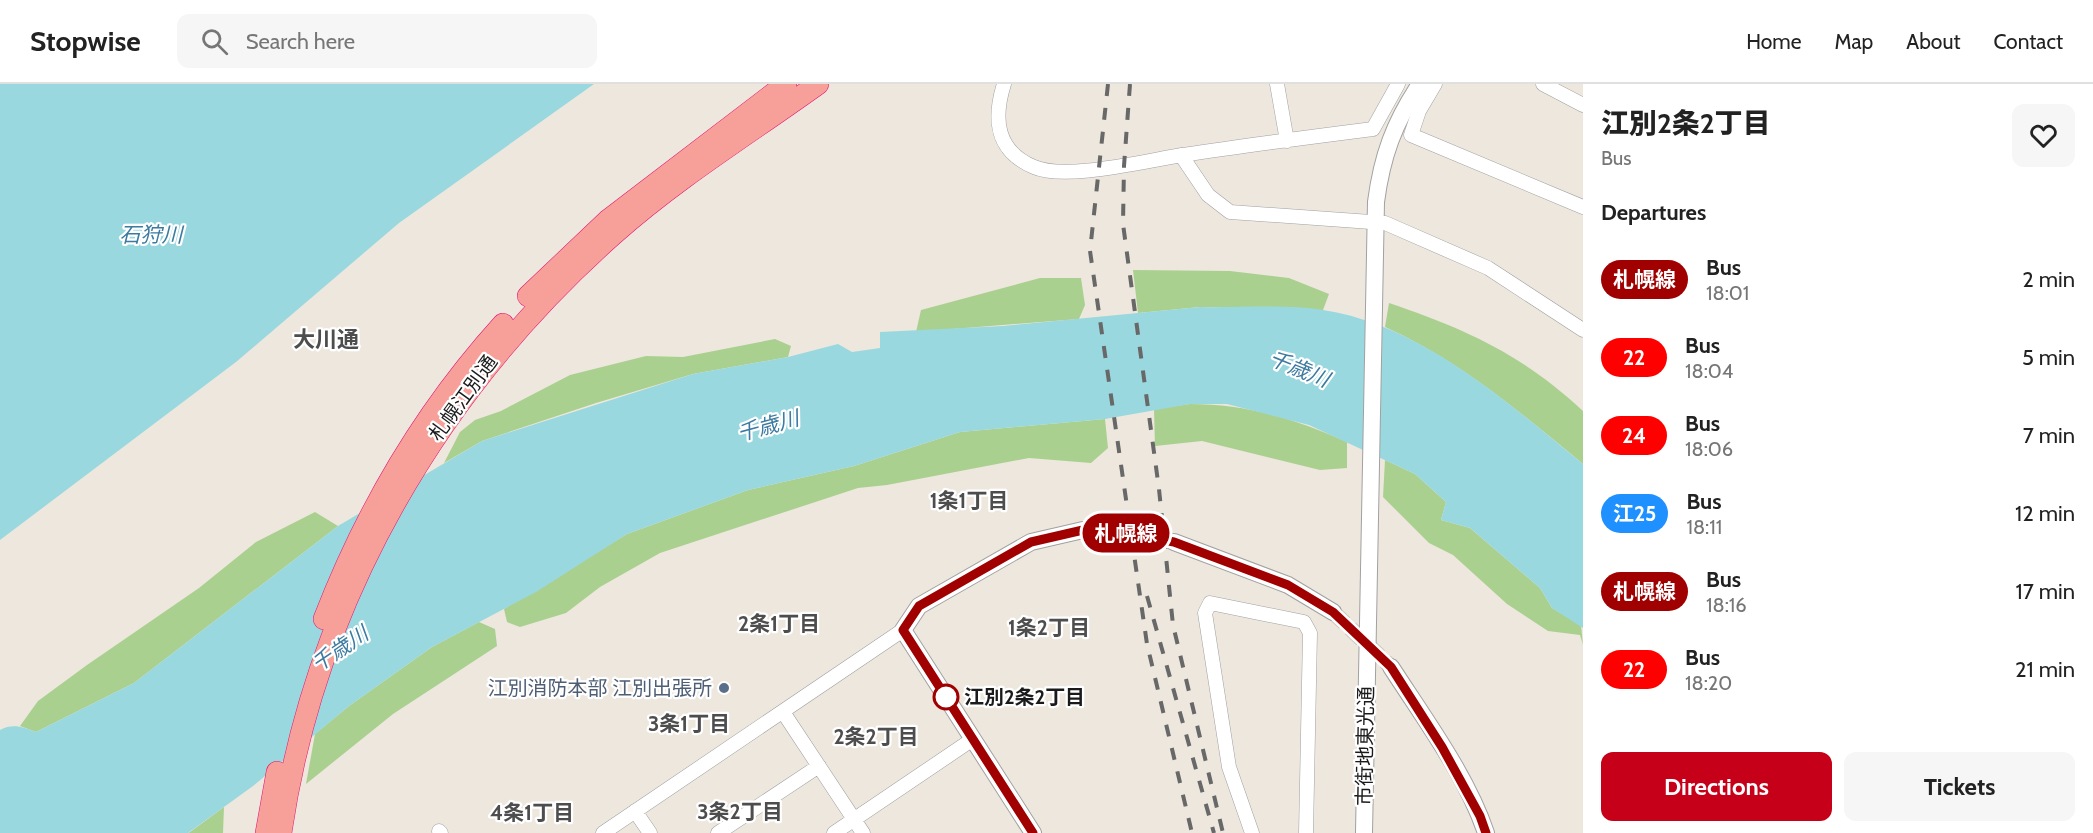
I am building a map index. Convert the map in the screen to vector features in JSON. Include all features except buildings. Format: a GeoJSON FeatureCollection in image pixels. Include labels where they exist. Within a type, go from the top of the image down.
{"type":"FeatureCollection","features":[{"type":"Feature","properties":{"kind":"highway","name":"札幌江別通"},"geometry":{"type":"LineString","coordinates":[[266,833],[276,774],[310,655],[345,567],[386,485],[418,432],[478,351],[585,250],[639,195],[786,84]]}},
{"type":"Feature","properties":{"kind":"highway","name":"札幌江別通"},"geometry":{"type":"LineString","coordinates":[[281,833],[299,738],[323,660],[364,563],[391,507],[436,434],[493,357],[585,250],[818,84]]}},
{"type":"Feature","properties":{"kind":"street"},"geometry":{"type":"LineString","coordinates":[[1004,84],[998,105],[998,130],[1011,152],[1035,168],[1054,171],[1097,169],[1181,155],[1373,129],[1398,84]]}},
{"type":"Feature","properties":{"kind":"street"},"geometry":{"type":"LineString","coordinates":[[1277,84],[1287,141]]}},
{"type":"Feature","properties":{"kind":"street"},"geometry":{"type":"LineString","coordinates":[[1375,221],[1379,174],[1394,129],[1420,84]]}},
{"type":"Feature","properties":{"kind":"street"},"geometry":{"type":"LineString","coordinates":[[1435,84],[1419,111],[1411,135],[1583,207]]}},
{"type":"Feature","properties":{"kind":"street"},"geometry":{"type":"LineString","coordinates":[[1544,84],[1568,90],[1583,105]]}},
{"type":"Feature","properties":{"kind":"street"},"geometry":{"type":"LineString","coordinates":[[1181,155],[1208,195],[1230,212],[1375,221],[1488,268],[1583,330]]}},
{"type":"Feature","properties":{"kind":"street","name":"市街地東光通"},"geometry":{"type":"LineString","coordinates":[[1364,833],[1375,221]]}},
{"type":"Feature","properties":{"kind":"street"},"geometry":{"type":"LineString","coordinates":[[603,833],[903,630],[919,606],[1031,542],[1083,530],[1115,531]]}},
{"type":"Feature","properties":{"kind":"street"},"geometry":{"type":"LineString","coordinates":[[1174,542],[1288,585],[1333,612]]}},
{"type":"Feature","properties":{"kind":"street"},"geometry":{"type":"LineString","coordinates":[[1252,833],[1229,767],[1205,613],[1210,603],[1304,622],[1310,633],[1306,833]]}},
{"type":"Feature","properties":{"kind":"street"},"geometry":{"type":"LineString","coordinates":[[903,630],[1033,833]]}},
{"type":"Feature","properties":{"kind":"street","name":"市街地東光通"},"geometry":{"type":"LineString","coordinates":[[1391,667],[1442,747],[1480,816],[1486,833]]}},
{"type":"Feature","properties":{"kind":"street"},"geometry":{"type":"LineString","coordinates":[[783,712],[863,833]]}},
{"type":"Feature","properties":{"kind":"street"},"geometry":{"type":"LineString","coordinates":[[834,833],[973,740]]}},
{"type":"Feature","properties":{"kind":"street"},"geometry":{"type":"LineString","coordinates":[[718,833],[819,766]]}},
{"type":"Feature","properties":{"kind":"street"},"geometry":{"type":"LineString","coordinates":[[635,812],[650,833]]}},
{"type":"Feature","properties":{"kind":"green space"},"geometry":{"type":"Polygon","coordinates":[[[1133,270],[1230,271],[1289,278],[1329,294],[1323,310],[1200,307],[1138,313],[1133,270]]]}},
{"type":"Feature","properties":{"kind":"green space"},"geometry":{"type":"Polygon","coordinates":[[[1040,278],[1081,278],[1085,305],[1079,319],[916,332],[921,310],[1040,278]]]}},
{"type":"Feature","properties":{"kind":"green space"},"geometry":{"type":"Polygon","coordinates":[[[1389,303],[1443,323],[1492,346],[1516,359],[1561,391],[1583,411],[1583,464],[1513,407],[1464,371],[1385,327],[1389,303]]]}},
{"type":"Feature","properties":{"kind":"green space"},"geometry":{"type":"Polygon","coordinates":[[[775,339],[791,346],[788,357],[693,374],[596,403],[482,441],[444,463],[460,432],[475,420],[501,411],[570,375],[646,356],[683,357],[775,339]]]}},
{"type":"Feature","properties":{"kind":"green space"},"geometry":{"type":"Polygon","coordinates":[[[1190,404],[1231,407],[1271,414],[1328,434],[1347,442],[1347,468],[1320,470],[1202,441],[1155,446],[1154,409],[1190,404]]]}},
{"type":"Feature","properties":{"kind":"green space"},"geometry":{"type":"Polygon","coordinates":[[[1105,419],[1108,448],[1091,463],[1029,458],[887,485],[858,488],[660,553],[600,587],[566,613],[520,627],[507,622],[504,609],[627,534],[748,490],[854,466],[960,432],[1105,419]]]}},
{"type":"Feature","properties":{"kind":"green space"},"geometry":{"type":"Polygon","coordinates":[[[1385,460],[1415,474],[1446,502],[1441,520],[1470,528],[1540,588],[1552,608],[1581,625],[1583,645],[1580,635],[1548,631],[1507,604],[1453,555],[1429,543],[1383,497],[1385,460]]]}},
{"type":"Feature","properties":{"kind":"green space"},"geometry":{"type":"Polygon","coordinates":[[[315,512],[338,526],[134,683],[36,732],[20,726],[38,701],[199,588],[256,542],[315,512]]]}},
{"type":"Feature","properties":{"kind":"green space"},"geometry":{"type":"Polygon","coordinates":[[[479,622],[495,629],[497,646],[393,714],[306,784],[315,734],[349,706],[432,647],[479,622]]]}},
{"type":"Feature","properties":{"kind":"green space"},"geometry":{"type":"Polygon","coordinates":[[[224,807],[223,833],[188,833],[190,832],[224,807]]]}},
{"type":"Feature","properties":{"kind":"water","name":"石狩川"},"geometry":{"type":"Polygon","coordinates":[[[0,84],[594,84],[399,223],[236,362],[0,540],[0,84]]]}},
{"type":"Feature","properties":{"kind":"water","name":"千歳川"},"geometry":{"type":"Polygon","coordinates":[[[1200,307],[1309,308],[1360,318],[1395,332],[1429,349],[1494,392],[1583,464],[1583,628],[1552,608],[1540,588],[1470,528],[1441,520],[1446,502],[1415,474],[1309,425],[1227,404],[1190,404],[1105,419],[960,432],[854,466],[748,490],[627,534],[536,592],[432,647],[349,706],[253,786],[188,833],[0,833],[0,730],[14,726],[36,732],[134,683],[338,526],[482,441],[693,374],[788,357],[838,344],[852,352],[880,348],[880,332],[1003,326],[1200,307]]]}},
{"type":"Feature","properties":{"kind":"tunnel"},"geometry":{"type":"LineString","coordinates":[[1115,531],[1174,542]]}},
{"type":"Feature","properties":{"kind":"tunnel"},"geometry":{"type":"LineString","coordinates":[[1333,612],[1391,667]]}},
{"type":"Feature","properties":{"kind":"railway"},"geometry":{"type":"LineString","coordinates":[[1108,84],[1090,251],[1147,644],[1192,833]]}},
{"type":"Feature","properties":{"kind":"railway"},"geometry":{"type":"LineString","coordinates":[[1130,84],[1124,166],[1123,224],[1159,489],[1173,625],[1223,833]]}},
{"type":"Feature","properties":{"kind":"railway"},"geometry":{"type":"LineString","coordinates":[[1147,596],[1214,833]]}},
{"type":"Feature","properties":{"kind":"bus line","name":"札幌線"},"geometry":{"type":"LineString","coordinates":[[1033,833],[903,630],[919,606],[972,573],[1031,542],[1083,530],[1115,531],[1174,542],[1288,585],[1333,612],[1391,667],[1442,747],[1480,816],[1486,833]]}},
{"type":"Feature","properties":{"kind":"place","name":"江別消防本部 江別出張所"},"geometry":{"type":"Point","coordinates":[724,688]}},
{"type":"Feature","properties":{"kind":"place","name":"江別2条2丁目"},"geometry":{"type":"Point","coordinates":[946,697]}},
{"type":"Feature","properties":{"kind":"district","name":"大川通"},"geometry":{"type":"Point","coordinates":[326,339]}},
{"type":"Feature","properties":{"kind":"district","name":"1条1丁目"},"geometry":{"type":"Point","coordinates":[969,501]}},
{"type":"Feature","properties":{"kind":"district","name":"2条1丁目"},"geometry":{"type":"Point","coordinates":[779,624]}},
{"type":"Feature","properties":{"kind":"district","name":"1条2丁目"},"geometry":{"type":"Point","coordinates":[1049,628]}},
{"type":"Feature","properties":{"kind":"district","name":"3条1丁目"},"geometry":{"type":"Point","coordinates":[689,724]}},
{"type":"Feature","properties":{"kind":"district","name":"2条2丁目"},"geometry":{"type":"Point","coordinates":[876,737]}},
{"type":"Feature","properties":{"kind":"district","name":"3条2丁目"},"geometry":{"type":"Point","coordinates":[740,812]}},
{"type":"Feature","properties":{"kind":"district","name":"4条1丁目"},"geometry":{"type":"Point","coordinates":[532,813]}}]}
